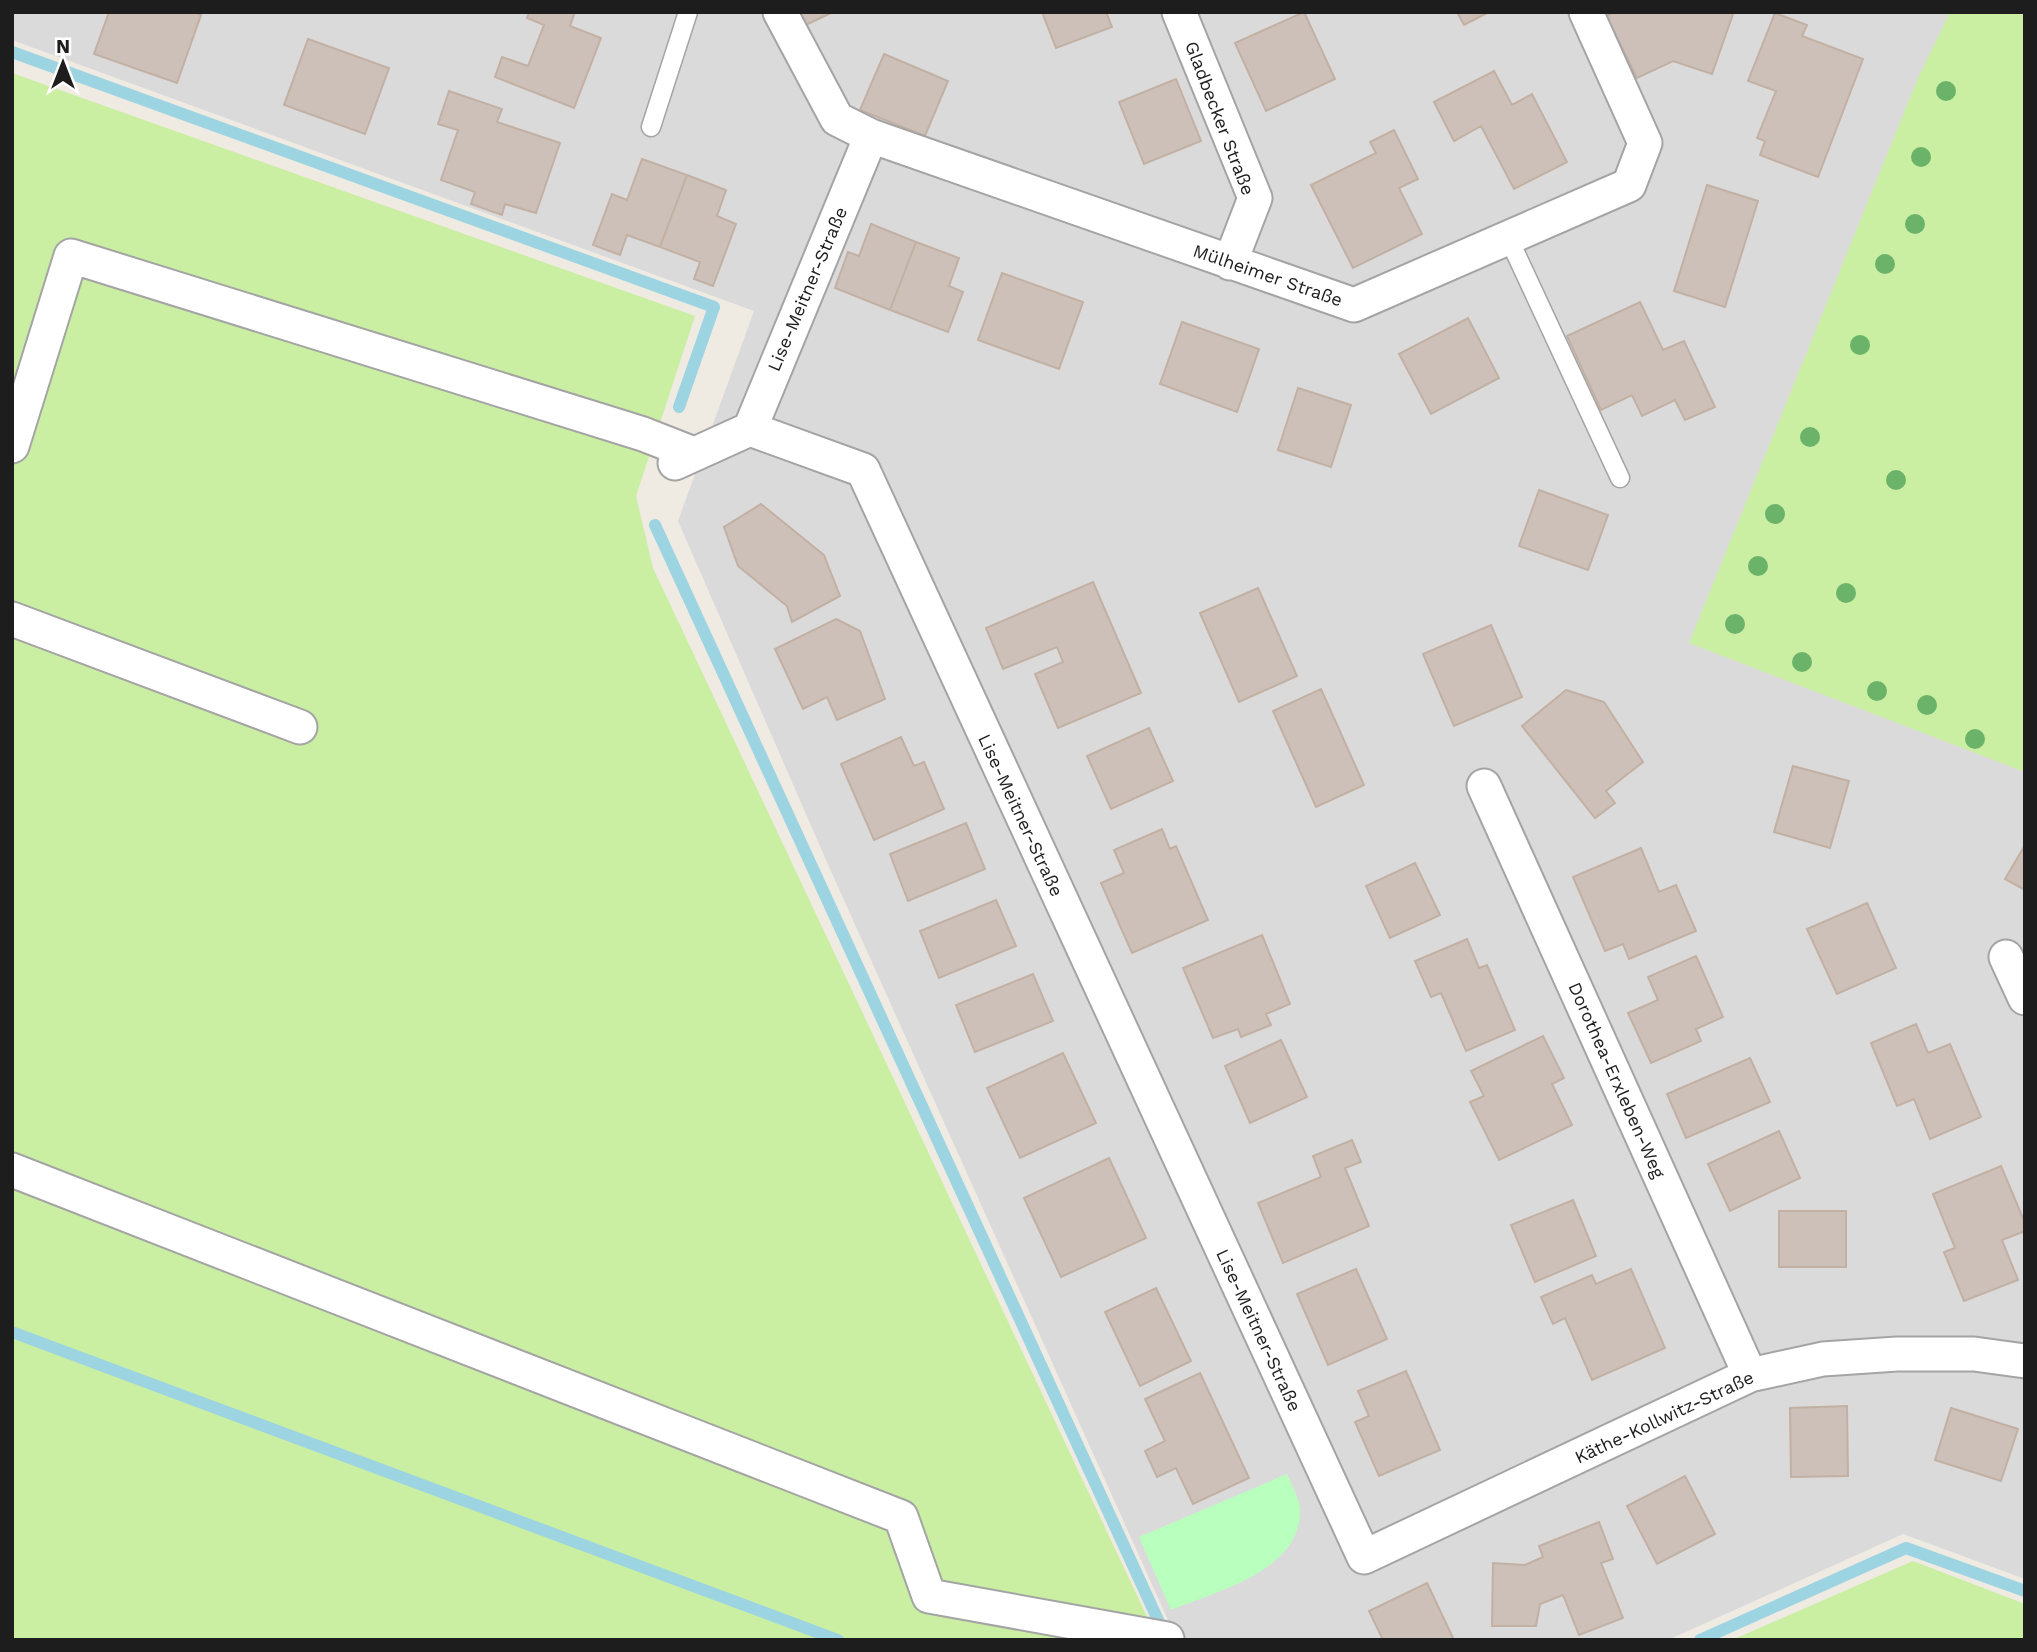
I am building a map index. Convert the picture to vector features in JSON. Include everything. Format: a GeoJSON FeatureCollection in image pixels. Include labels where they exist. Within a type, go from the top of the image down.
{"type":"FeatureCollection","features":[{"type":"Feature","properties":{"kind":"street","name":"Mülheimer Straße"},"geometry":{"type":"LineString","coordinates":[[780,12],[837,119],[871,136],[1354,305],[1629,185],[1645,144],[1586,12]]}},
{"type":"Feature","properties":{"kind":"street","name":"Gladbecker Straße"},"geometry":{"type":"LineString","coordinates":[[1178,12],[1255,198],[1230,263]]}},
{"type":"Feature","properties":{"kind":"street","name":"Lise-Meitner-Straße"},"geometry":{"type":"LineString","coordinates":[[871,136],[750,429],[863,470],[1364,1557]]}},
{"type":"Feature","properties":{"kind":"street"},"geometry":{"type":"LineString","coordinates":[[12,446],[71,256],[643,434],[683,459],[750,429]]}},
{"type":"Feature","properties":{"kind":"street"},"geometry":{"type":"LineString","coordinates":[[12,619],[300,727]]}},
{"type":"Feature","properties":{"kind":"street","name":"Dorothea-Erxleben-Weg"},"geometry":{"type":"LineString","coordinates":[[1484,786],[1750,1375]]}},
{"type":"Feature","properties":{"kind":"street"},"geometry":{"type":"LineString","coordinates":[[2006,957],[2025,998]]}},
{"type":"Feature","properties":{"kind":"street"},"geometry":{"type":"LineString","coordinates":[[12,1170],[901,1517],[929,1596],[1167,1639]]}},
{"type":"Feature","properties":{"kind":"street","name":"Käthe-Kollwitz-Straße"},"geometry":{"type":"LineString","coordinates":[[1364,1557],[1750,1375],[1823,1359],[1897,1354],[1974,1354],[2025,1362]]}},
{"type":"Feature","properties":{"kind":"lane"},"geometry":{"type":"LineString","coordinates":[[652,127],[688,12]]}},
{"type":"Feature","properties":{"kind":"lane"},"geometry":{"type":"LineString","coordinates":[[1508,237],[1620,478]]}},
{"type":"Feature","properties":{"kind":"shaded area"},"geometry":{"type":"Polygon","coordinates":[[[12,12],[2025,12],[2025,1579],[1903,1534],[1668,1640],[1177,1640],[830,869],[678,521],[754,311],[12,40],[12,12]]]}},
{"type":"Feature","properties":{"kind":"green space"},"geometry":{"type":"Polygon","coordinates":[[[1950,12],[2025,12],[2025,772],[1689,643],[1918,78],[1950,12]]]}},
{"type":"Feature","properties":{"kind":"green space"},"geometry":{"type":"Polygon","coordinates":[[[12,73],[695,316],[636,496],[653,568],[1158,1640],[12,1640],[12,73]]]}},
{"type":"Feature","properties":{"kind":"green space"},"geometry":{"type":"Polygon","coordinates":[[[1287,1474],[1300,1510],[1297,1531],[1287,1549],[1253,1576],[1171,1610],[1139,1537],[1287,1474]]]}},
{"type":"Feature","properties":{"kind":"green space"},"geometry":{"type":"Polygon","coordinates":[[[1913,1561],[2025,1604],[2025,1640],[1732,1640],[1913,1561]]]}},
{"type":"Feature","properties":{"kind":"building"},"geometry":{"type":"Polygon","coordinates":[[[109,12],[194,12],[201,15],[177,83],[94,54],[109,12]]]}},
{"type":"Feature","properties":{"kind":"building"},"geometry":{"type":"Polygon","coordinates":[[[529,12],[575,12],[570,26],[601,38],[574,108],[495,77],[502,57],[528,66],[544,25],[527,18],[529,12]]]}},
{"type":"Feature","properties":{"kind":"building"},"geometry":{"type":"Polygon","coordinates":[[[800,12],[833,12],[806,25],[800,12]]]}},
{"type":"Feature","properties":{"kind":"building"},"geometry":{"type":"Polygon","coordinates":[[[1042,12],[1106,12],[1112,27],[1056,48],[1042,12]]]}},
{"type":"Feature","properties":{"kind":"building"},"geometry":{"type":"Polygon","coordinates":[[[1304,12],[1335,79],[1266,111],[1235,43],[1304,12]]]}},
{"type":"Feature","properties":{"kind":"building"},"geometry":{"type":"Polygon","coordinates":[[[1457,12],[1489,12],[1464,25],[1457,12]]]}},
{"type":"Feature","properties":{"kind":"building"},"geometry":{"type":"Polygon","coordinates":[[[1615,12],[1733,14],[1712,74],[1673,61],[1637,78],[1606,16],[1615,12]]]}},
{"type":"Feature","properties":{"kind":"building"},"geometry":{"type":"Polygon","coordinates":[[[1775,13],[1807,25],[1802,36],[1863,59],[1818,177],[1760,155],[1765,141],[1757,138],[1776,91],[1748,81],[1775,13]]]}},
{"type":"Feature","properties":{"kind":"building"},"geometry":{"type":"Polygon","coordinates":[[[308,39],[389,68],[365,134],[284,105],[308,39]]]}},
{"type":"Feature","properties":{"kind":"building"},"geometry":{"type":"Polygon","coordinates":[[[884,54],[948,81],[925,136],[860,110],[884,54]]]}},
{"type":"Feature","properties":{"kind":"building"},"geometry":{"type":"Polygon","coordinates":[[[1494,71],[1512,105],[1532,94],[1567,162],[1514,189],[1481,126],[1454,141],[1434,102],[1494,71]]]}},
{"type":"Feature","properties":{"kind":"building"},"geometry":{"type":"Polygon","coordinates":[[[1176,79],[1201,141],[1144,164],[1119,102],[1176,79]]]}},
{"type":"Feature","properties":{"kind":"building"},"geometry":{"type":"Polygon","coordinates":[[[449,91],[502,109],[497,122],[560,143],[536,213],[505,204],[502,215],[471,204],[475,192],[441,180],[458,130],[438,124],[449,91]]]}},
{"type":"Feature","properties":{"kind":"building"},"geometry":{"type":"Polygon","coordinates":[[[1394,130],[1418,179],[1399,188],[1422,234],[1353,268],[1311,185],[1376,153],[1370,142],[1394,130]]]}},
{"type":"Feature","properties":{"kind":"building"},"geometry":{"type":"Polygon","coordinates":[[[642,159],[687,175],[660,247],[627,235],[620,255],[593,245],[612,194],[627,200],[642,159]]]}},
{"type":"Feature","properties":{"kind":"building"},"geometry":{"type":"Polygon","coordinates":[[[687,175],[726,190],[717,216],[736,224],[713,286],[694,279],[700,262],[660,247],[687,175]]]}},
{"type":"Feature","properties":{"kind":"building"},"geometry":{"type":"Polygon","coordinates":[[[1707,185],[1758,201],[1725,307],[1674,291],[1707,185]]]}},
{"type":"Feature","properties":{"kind":"building"},"geometry":{"type":"Polygon","coordinates":[[[871,224],[916,242],[890,310],[835,288],[848,252],[859,256],[871,224]]]}},
{"type":"Feature","properties":{"kind":"building"},"geometry":{"type":"Polygon","coordinates":[[[916,242],[959,258],[949,286],[963,292],[948,332],[890,310],[916,242]]]}},
{"type":"Feature","properties":{"kind":"building"},"geometry":{"type":"Polygon","coordinates":[[[1002,273],[1083,302],[1059,369],[978,340],[1002,273]]]}},
{"type":"Feature","properties":{"kind":"building"},"geometry":{"type":"Polygon","coordinates":[[[1640,302],[1663,350],[1684,341],[1715,407],[1685,420],[1675,400],[1642,416],[1632,395],[1601,410],[1567,336],[1640,302]]]}},
{"type":"Feature","properties":{"kind":"building"},"geometry":{"type":"Polygon","coordinates":[[[1468,318],[1499,378],[1431,414],[1399,354],[1468,318]]]}},
{"type":"Feature","properties":{"kind":"building"},"geometry":{"type":"Polygon","coordinates":[[[1182,322],[1259,349],[1237,412],[1160,384],[1182,322]]]}},
{"type":"Feature","properties":{"kind":"building"},"geometry":{"type":"Polygon","coordinates":[[[1298,388],[1351,405],[1331,467],[1278,450],[1298,388]]]}},
{"type":"Feature","properties":{"kind":"building"},"geometry":{"type":"Polygon","coordinates":[[[1539,490],[1608,515],[1588,570],[1519,546],[1539,490]]]}},
{"type":"Feature","properties":{"kind":"building"},"geometry":{"type":"Polygon","coordinates":[[[761,504],[824,555],[840,596],[792,622],[787,606],[738,566],[724,527],[761,504]]]}},
{"type":"Feature","properties":{"kind":"building"},"geometry":{"type":"Polygon","coordinates":[[[1093,582],[1141,693],[1058,728],[1035,674],[1063,662],[1057,647],[1003,669],[986,628],[1093,582]]]}},
{"type":"Feature","properties":{"kind":"building"},"geometry":{"type":"Polygon","coordinates":[[[1258,588],[1297,676],[1239,702],[1200,613],[1258,588]]]}},
{"type":"Feature","properties":{"kind":"building"},"geometry":{"type":"Polygon","coordinates":[[[836,619],[860,631],[885,699],[837,720],[827,697],[803,709],[775,649],[836,619]]]}},
{"type":"Feature","properties":{"kind":"building"},"geometry":{"type":"Polygon","coordinates":[[[1491,625],[1522,697],[1454,726],[1423,654],[1491,625]]]}},
{"type":"Feature","properties":{"kind":"building"},"geometry":{"type":"Polygon","coordinates":[[[1321,689],[1364,785],[1316,807],[1273,711],[1321,689]]]}},
{"type":"Feature","properties":{"kind":"building"},"geometry":{"type":"Polygon","coordinates":[[[1566,690],[1604,702],[1643,762],[1606,791],[1615,803],[1595,818],[1522,726],[1566,690]]]}},
{"type":"Feature","properties":{"kind":"building"},"geometry":{"type":"Polygon","coordinates":[[[1149,728],[1173,781],[1111,809],[1087,756],[1149,728]]]}},
{"type":"Feature","properties":{"kind":"building"},"geometry":{"type":"Polygon","coordinates":[[[901,737],[914,766],[924,762],[944,809],[874,840],[841,764],[901,737]]]}},
{"type":"Feature","properties":{"kind":"building"},"geometry":{"type":"Polygon","coordinates":[[[1793,766],[1849,781],[1830,848],[1774,832],[1793,766]]]}},
{"type":"Feature","properties":{"kind":"building"},"geometry":{"type":"Polygon","coordinates":[[[966,823],[985,869],[908,901],[890,854],[966,823]]]}},
{"type":"Feature","properties":{"kind":"building"},"geometry":{"type":"Polygon","coordinates":[[[1162,829],[1170,849],[1176,846],[1208,920],[1132,953],[1101,883],[1124,873],[1114,850],[1162,829]]]}},
{"type":"Feature","properties":{"kind":"building"},"geometry":{"type":"Polygon","coordinates":[[[2025,845],[2025,890],[2005,879],[2025,845]]]}},
{"type":"Feature","properties":{"kind":"building"},"geometry":{"type":"Polygon","coordinates":[[[1641,848],[1659,892],[1676,885],[1696,931],[1629,959],[1623,944],[1605,951],[1573,877],[1641,848]]]}},
{"type":"Feature","properties":{"kind":"building"},"geometry":{"type":"Polygon","coordinates":[[[1415,863],[1440,915],[1390,938],[1366,886],[1415,863]]]}},
{"type":"Feature","properties":{"kind":"building"},"geometry":{"type":"Polygon","coordinates":[[[996,900],[1016,946],[939,978],[920,931],[996,900]]]}},
{"type":"Feature","properties":{"kind":"building"},"geometry":{"type":"Polygon","coordinates":[[[1867,903],[1896,968],[1837,994],[1807,929],[1867,903]]]}},
{"type":"Feature","properties":{"kind":"building"},"geometry":{"type":"Polygon","coordinates":[[[1262,935],[1290,1004],[1266,1014],[1271,1025],[1241,1037],[1238,1029],[1213,1038],[1183,968],[1262,935]]]}},
{"type":"Feature","properties":{"kind":"building"},"geometry":{"type":"Polygon","coordinates":[[[1467,939],[1479,968],[1487,965],[1515,1030],[1466,1051],[1441,993],[1431,997],[1415,961],[1467,939]]]}},
{"type":"Feature","properties":{"kind":"building"},"geometry":{"type":"Polygon","coordinates":[[[1696,956],[1723,1017],[1696,1029],[1701,1041],[1651,1063],[1628,1013],[1658,1000],[1648,977],[1696,956]]]}},
{"type":"Feature","properties":{"kind":"building"},"geometry":{"type":"Polygon","coordinates":[[[1033,974],[1053,1021],[975,1052],[956,1005],[1033,974]]]}},
{"type":"Feature","properties":{"kind":"building"},"geometry":{"type":"Polygon","coordinates":[[[1916,1024],[1928,1053],[1950,1044],[1981,1117],[1930,1139],[1914,1099],[1897,1106],[1871,1043],[1916,1024]]]}},
{"type":"Feature","properties":{"kind":"building"},"geometry":{"type":"Polygon","coordinates":[[[1543,1036],[1564,1078],[1552,1084],[1572,1125],[1499,1160],[1470,1102],[1484,1096],[1471,1071],[1543,1036]]]}},
{"type":"Feature","properties":{"kind":"building"},"geometry":{"type":"Polygon","coordinates":[[[1281,1040],[1307,1097],[1250,1123],[1225,1066],[1281,1040]]]}},
{"type":"Feature","properties":{"kind":"building"},"geometry":{"type":"Polygon","coordinates":[[[1063,1053],[1096,1123],[1020,1158],[987,1088],[1063,1053]]]}},
{"type":"Feature","properties":{"kind":"building"},"geometry":{"type":"Polygon","coordinates":[[[1750,1058],[1770,1102],[1686,1138],[1667,1094],[1750,1058]]]}},
{"type":"Feature","properties":{"kind":"building"},"geometry":{"type":"Polygon","coordinates":[[[1779,1131],[1800,1178],[1730,1211],[1708,1164],[1779,1131]]]}},
{"type":"Feature","properties":{"kind":"building"},"geometry":{"type":"Polygon","coordinates":[[[1352,1140],[1361,1162],[1345,1168],[1369,1226],[1283,1263],[1258,1203],[1321,1177],[1313,1156],[1352,1140]]]}},
{"type":"Feature","properties":{"kind":"building"},"geometry":{"type":"Polygon","coordinates":[[[1109,1158],[1146,1238],[1061,1277],[1024,1198],[1109,1158]]]}},
{"type":"Feature","properties":{"kind":"building"},"geometry":{"type":"Polygon","coordinates":[[[2001,1166],[2025,1223],[2025,1231],[2002,1240],[2018,1280],[1964,1301],[1944,1252],[1955,1248],[1933,1194],[2001,1166]]]}},
{"type":"Feature","properties":{"kind":"building"},"geometry":{"type":"Polygon","coordinates":[[[1573,1200],[1596,1256],[1535,1282],[1511,1225],[1573,1200]]]}},
{"type":"Feature","properties":{"kind":"building"},"geometry":{"type":"Polygon","coordinates":[[[1779,1211],[1846,1211],[1846,1267],[1779,1267],[1779,1211]]]}},
{"type":"Feature","properties":{"kind":"building"},"geometry":{"type":"Polygon","coordinates":[[[1356,1269],[1387,1339],[1328,1365],[1297,1294],[1356,1269]]]}},
{"type":"Feature","properties":{"kind":"building"},"geometry":{"type":"Polygon","coordinates":[[[1631,1269],[1665,1348],[1592,1380],[1565,1318],[1553,1324],[1541,1297],[1592,1275],[1596,1284],[1631,1269]]]}},
{"type":"Feature","properties":{"kind":"building"},"geometry":{"type":"Polygon","coordinates":[[[1156,1288],[1191,1361],[1140,1386],[1105,1312],[1156,1288]]]}},
{"type":"Feature","properties":{"kind":"building"},"geometry":{"type":"Polygon","coordinates":[[[1406,1371],[1440,1450],[1379,1476],[1355,1422],[1369,1416],[1358,1391],[1406,1371]]]}},
{"type":"Feature","properties":{"kind":"building"},"geometry":{"type":"Polygon","coordinates":[[[1200,1373],[1249,1478],[1193,1504],[1176,1468],[1157,1477],[1145,1451],[1165,1441],[1145,1399],[1200,1373]]]}},
{"type":"Feature","properties":{"kind":"building"},"geometry":{"type":"Polygon","coordinates":[[[1847,1406],[1848,1476],[1791,1477],[1790,1408],[1847,1406]]]}},
{"type":"Feature","properties":{"kind":"building"},"geometry":{"type":"Polygon","coordinates":[[[1951,1408],[2018,1429],[2001,1481],[1935,1460],[1951,1408]]]}},
{"type":"Feature","properties":{"kind":"building"},"geometry":{"type":"Polygon","coordinates":[[[1685,1476],[1715,1534],[1657,1564],[1627,1506],[1685,1476]]]}},
{"type":"Feature","properties":{"kind":"building"},"geometry":{"type":"Polygon","coordinates":[[[1599,1522],[1613,1559],[1601,1563],[1623,1618],[1579,1635],[1563,1595],[1540,1604],[1536,1626],[1492,1626],[1493,1563],[1525,1565],[1543,1557],[1539,1546],[1599,1522]]]}},
{"type":"Feature","properties":{"kind":"building"},"geometry":{"type":"Polygon","coordinates":[[[1427,1583],[1454,1640],[1383,1640],[1369,1611],[1427,1583]]]}},
{"type":"Feature","properties":{"kind":"waterway"},"geometry":{"type":"LineString","coordinates":[[12,52],[714,307],[679,407]]}},
{"type":"Feature","properties":{"kind":"waterway"},"geometry":{"type":"LineString","coordinates":[[655,525],[1164,1633]]}},
{"type":"Feature","properties":{"kind":"waterway"},"geometry":{"type":"LineString","coordinates":[[12,1332],[838,1640]]}},
{"type":"Feature","properties":{"kind":"waterway"},"geometry":{"type":"LineString","coordinates":[[1700,1640],[1906,1548],[2025,1591]]}}]}
